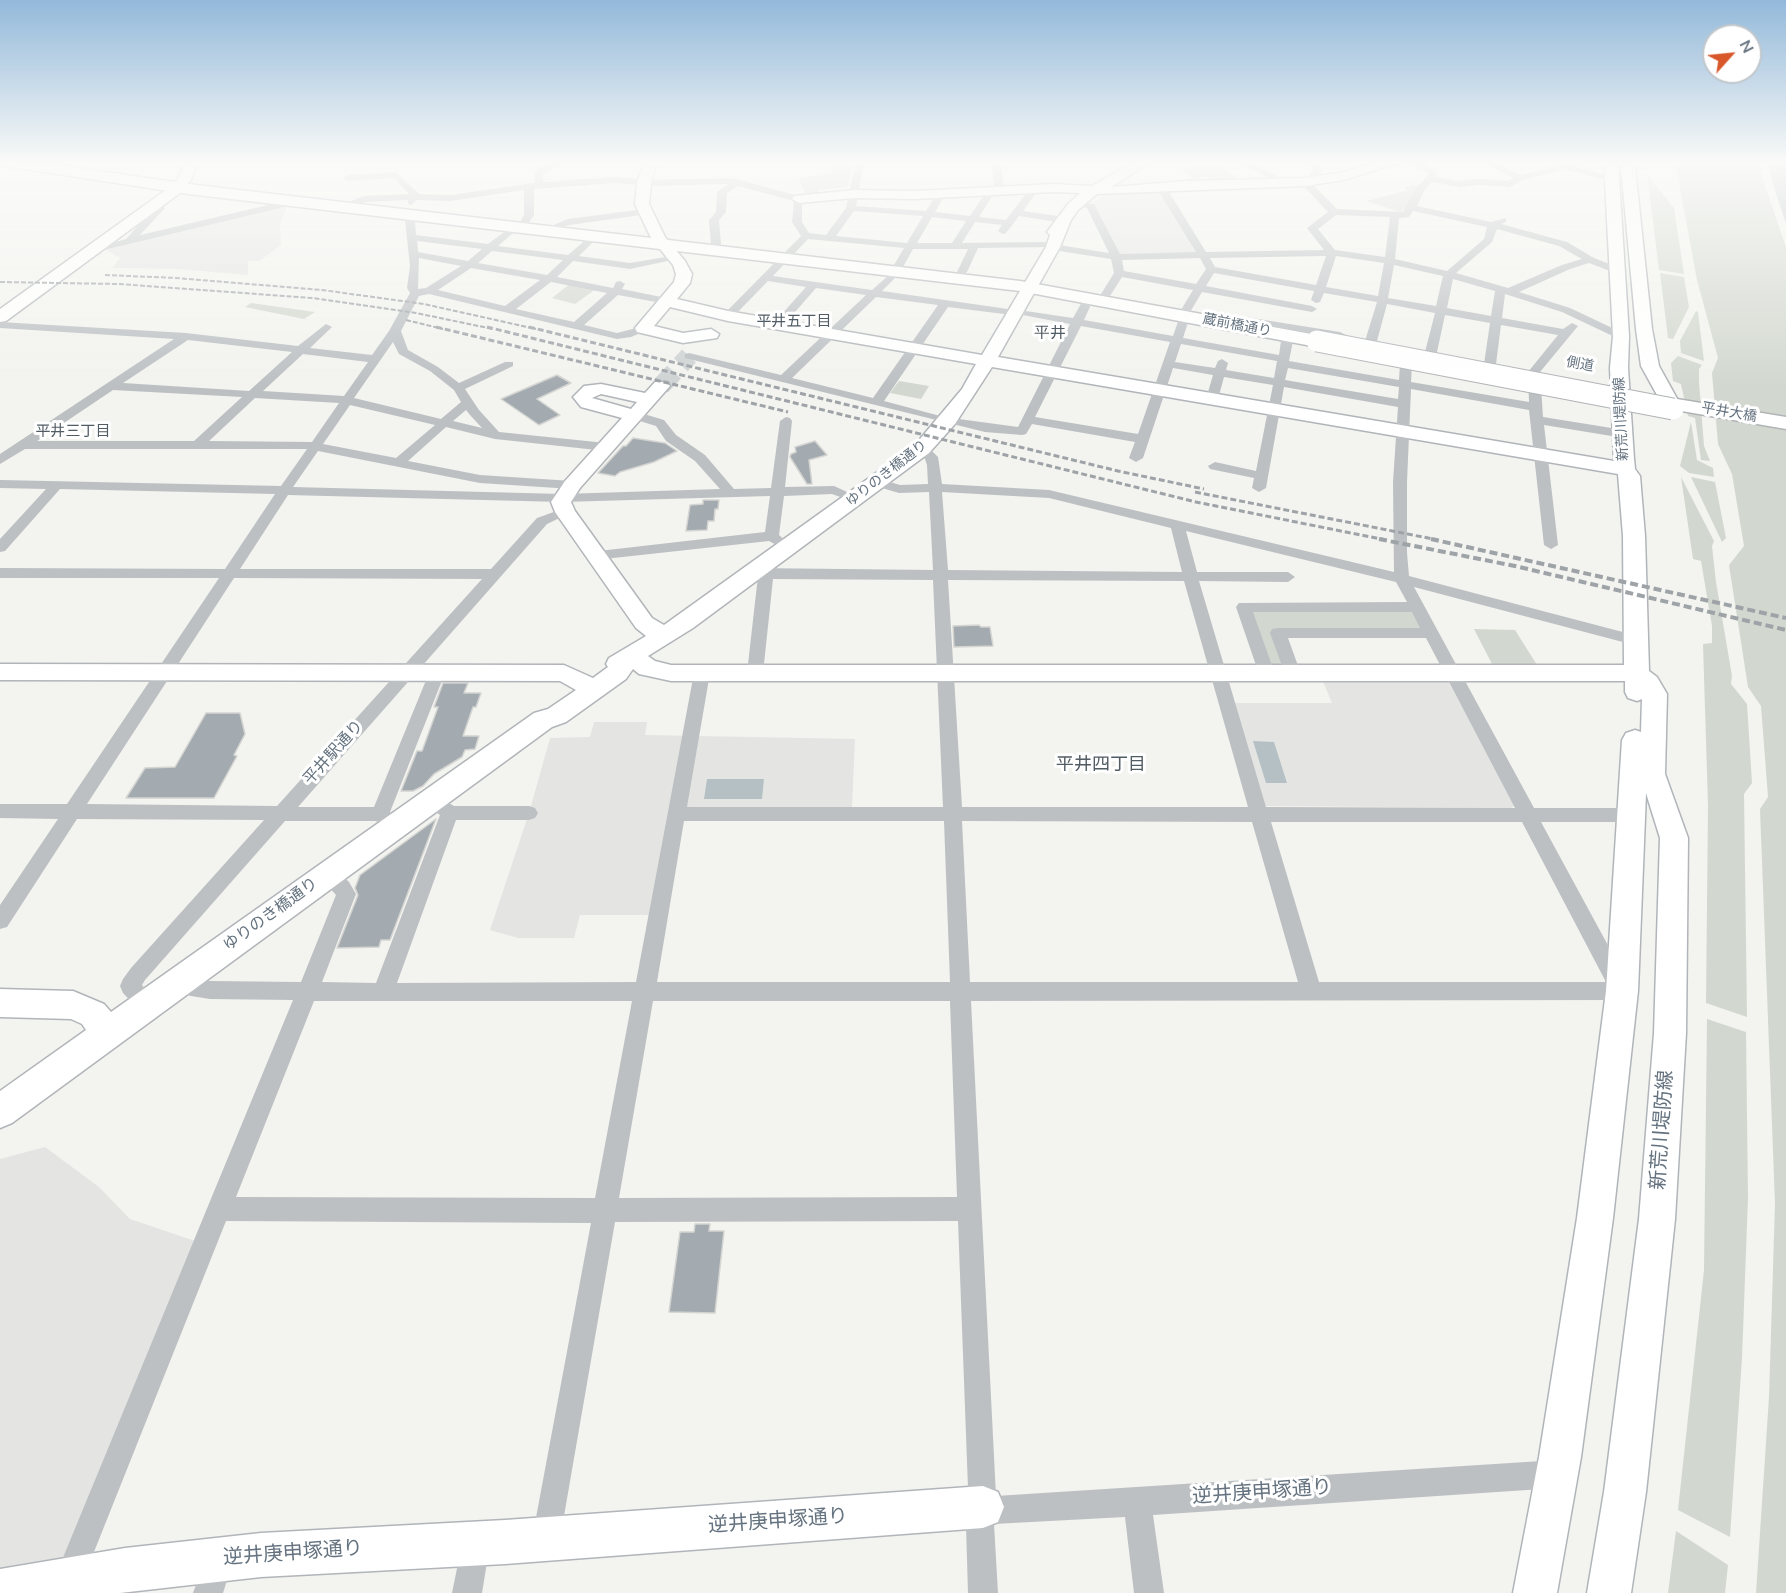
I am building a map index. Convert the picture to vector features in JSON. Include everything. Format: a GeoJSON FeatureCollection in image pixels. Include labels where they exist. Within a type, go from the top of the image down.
{"type":"FeatureCollection","features":[{"type":"Feature","properties":{"kind":"main road","name":"蔵前橋通り"},"geometry":{"type":"LineString","coordinates":[[612,236],[716,245],[787,255]]}},
{"type":"Feature","properties":{"kind":"main road","name":"蔵前橋通り"},"geometry":{"type":"LineString","coordinates":[[633,236],[1027,283]]}},
{"type":"Feature","properties":{"kind":"main road","name":"蔵前橋通り"},"geometry":{"type":"LineString","coordinates":[[898,268],[962,272],[1027,283],[1314,335],[1672,406]]}},
{"type":"Feature","properties":{"kind":"main road","name":"平井大橋"},"geometry":{"type":"LineString","coordinates":[[1672,406],[1786,423]]}},
{"type":"Feature","properties":{"kind":"main road","name":"平井大橋"},"geometry":{"type":"LineString","coordinates":[[1672,406],[1786,429]]}},
{"type":"Feature","properties":{"kind":"street"},"geometry":{"type":"LineString","coordinates":[[0,317],[113,236]]}},
{"type":"Feature","properties":{"kind":"street"},"geometry":{"type":"LineString","coordinates":[[129,240],[133,236]]}},
{"type":"Feature","properties":{"kind":"street"},"geometry":{"type":"LineString","coordinates":[[95,249],[145,236]]}},
{"type":"Feature","properties":{"kind":"street"},"geometry":{"type":"LineString","coordinates":[[0,921],[284,491],[422,292],[470,264],[505,236]]}},
{"type":"Feature","properties":{"kind":"street"},"geometry":{"type":"LineString","coordinates":[[507,310],[549,279],[594,236]]}},
{"type":"Feature","properties":{"kind":"street"},"geometry":{"type":"LineString","coordinates":[[644,329],[644,324],[667,301],[683,279],[682,268],[658,236]]}},
{"type":"Feature","properties":{"kind":"street"},"geometry":{"type":"LineString","coordinates":[[715,236],[716,245]]}},
{"type":"Feature","properties":{"kind":"street"},"geometry":{"type":"LineString","coordinates":[[689,356],[806,236]]}},
{"type":"Feature","properties":{"kind":"street"},"geometry":{"type":"LineString","coordinates":[[814,236],[911,246],[1049,246],[1165,268],[1199,288],[1312,309]]}},
{"type":"Feature","properties":{"kind":"street"},"geometry":{"type":"LineString","coordinates":[[783,380],[898,268],[917,236]]}},
{"type":"Feature","properties":{"kind":"street"},"geometry":{"type":"LineString","coordinates":[[955,245],[961,236]]}},
{"type":"Feature","properties":{"kind":"street"},"geometry":{"type":"LineString","coordinates":[[994,245],[1000,236]]}},
{"type":"Feature","properties":{"kind":"street","name":"ゆりのき橋通り"},"geometry":{"type":"LineString","coordinates":[[628,659],[762,572],[922,449],[981,359],[1055,236]]}},
{"type":"Feature","properties":{"kind":"street"},"geometry":{"type":"LineString","coordinates":[[1106,236],[1116,257],[1119,273]]}},
{"type":"Feature","properties":{"kind":"street"},"geometry":{"type":"LineString","coordinates":[[1191,236],[1210,269]]}},
{"type":"Feature","properties":{"kind":"street"},"geometry":{"type":"LineString","coordinates":[[1319,236],[1332,253]]}},
{"type":"Feature","properties":{"kind":"street"},"geometry":{"type":"LineString","coordinates":[[1371,341],[1383,300],[1393,236]]}},
{"type":"Feature","properties":{"kind":"street"},"geometry":{"type":"LineString","coordinates":[[1431,352],[1449,274],[1478,252],[1490,236]]}},
{"type":"Feature","properties":{"kind":"street"},"geometry":{"type":"LineString","coordinates":[[1536,236],[1563,244],[1590,260],[1618,271]]}},
{"type":"Feature","properties":{"kind":"street","name":"新荒川堤防線"},"geometry":{"type":"LineString","coordinates":[[1535,1593],[1557,1474],[1595,1218],[1622,991],[1632,815],[1638,641],[1630,476],[1625,469],[1620,388],[1619,345],[1621,336],[1616,236]]}},
{"type":"Feature","properties":{"kind":"street","name":"新荒川堤防線"},"geometry":{"type":"LineString","coordinates":[[1635,236],[1650,366],[1672,406]]}},
{"type":"Feature","properties":{"kind":"street"},"geometry":{"type":"LineString","coordinates":[[673,257],[630,266],[412,237],[415,254],[415,276],[412,288],[617,336],[644,329],[682,338],[711,334]]}},
{"type":"Feature","properties":{"kind":"street"},"geometry":{"type":"LineString","coordinates":[[962,272],[975,245]]}},
{"type":"Feature","properties":{"kind":"street"},"geometry":{"type":"LineString","coordinates":[[1314,335],[1312,309],[1332,253]]}},
{"type":"Feature","properties":{"kind":"street"},"geometry":{"type":"LineString","coordinates":[[689,356],[943,419],[985,428],[1022,431],[1076,321],[1119,273],[1165,268],[1203,255],[1332,253],[1390,261],[1449,274],[1505,291],[1581,316],[1621,336]]}},
{"type":"Feature","properties":{"kind":"street"},"geometry":{"type":"LineString","coordinates":[[415,254],[616,291],[778,325],[1625,469]]}},
{"type":"Feature","properties":{"kind":"street"},"geometry":{"type":"LineString","coordinates":[[1505,291],[1590,260]]}},
{"type":"Feature","properties":{"kind":"street"},"geometry":{"type":"LineString","coordinates":[[576,326],[616,291],[630,266]]}},
{"type":"Feature","properties":{"kind":"street"},"geometry":{"type":"LineString","coordinates":[[1210,269],[1565,333]]}},
{"type":"Feature","properties":{"kind":"street"},"geometry":{"type":"LineString","coordinates":[[1136,458],[1186,313],[1210,269]]}},
{"type":"Feature","properties":{"kind":"street"},"geometry":{"type":"LineString","coordinates":[[765,278],[1076,321],[1404,384],[1624,434]]}},
{"type":"Feature","properties":{"kind":"street"},"geometry":{"type":"LineString","coordinates":[[778,325],[814,284]]}},
{"type":"Feature","properties":{"kind":"street"},"geometry":{"type":"LineString","coordinates":[[1490,364],[1496,320],[1505,291]]}},
{"type":"Feature","properties":{"kind":"street"},"geometry":{"type":"LineString","coordinates":[[876,403],[946,302]]}},
{"type":"Feature","properties":{"kind":"street"},"geometry":{"type":"LineString","coordinates":[[1551,545],[1533,388],[1534,372],[1581,316]]}},
{"type":"Feature","properties":{"kind":"street"},"geometry":{"type":"LineString","coordinates":[[1213,318],[1236,330],[1287,341],[1622,405]]}},
{"type":"Feature","properties":{"kind":"street"},"geometry":{"type":"LineString","coordinates":[[0,325],[186,336],[374,359]]}},
{"type":"Feature","properties":{"kind":"street"},"geometry":{"type":"LineString","coordinates":[[197,445],[326,327]]}},
{"type":"Feature","properties":{"kind":"street"},"geometry":{"type":"LineString","coordinates":[[394,331],[403,352],[434,369],[458,388],[474,412],[495,435]]}},
{"type":"Feature","properties":{"kind":"street","name":"側道"},"geometry":{"type":"LineString","coordinates":[[1314,335],[1371,341],[1620,388]]}},
{"type":"Feature","properties":{"kind":"street"},"geometry":{"type":"LineString","coordinates":[[3,454],[22,445],[186,336]]}},
{"type":"Feature","properties":{"kind":"street"},"geometry":{"type":"LineString","coordinates":[[682,338],[692,345],[689,356]]}},
{"type":"Feature","properties":{"kind":"street"},"geometry":{"type":"LineString","coordinates":[[1215,466],[1260,482],[1287,341]]}},
{"type":"Feature","properties":{"kind":"street"},"geometry":{"type":"LineString","coordinates":[[1212,399],[1226,350]]}},
{"type":"Feature","properties":{"kind":"street"},"geometry":{"type":"LineString","coordinates":[[458,388],[509,364]]}},
{"type":"Feature","properties":{"kind":"street"},"geometry":{"type":"LineString","coordinates":[[1169,364],[1403,404]]}},
{"type":"Feature","properties":{"kind":"street"},"geometry":{"type":"LineString","coordinates":[[183,978],[191,987],[210,990],[383,992],[1622,991],[1455,674],[1402,579],[1400,541],[1406,364]]}},
{"type":"Feature","properties":{"kind":"street"},"geometry":{"type":"LineString","coordinates":[[111,386],[346,400],[495,435],[606,447]]}},
{"type":"Feature","properties":{"kind":"street","name":"平井駅通り"},"geometry":{"type":"LineString","coordinates":[[148,1005],[130,987],[494,574],[566,498],[606,447],[655,392],[601,388],[590,390],[582,397],[586,403],[634,415]]}},
{"type":"Feature","properties":{"kind":"street"},"geometry":{"type":"LineString","coordinates":[[398,463],[468,402]]}},
{"type":"Feature","properties":{"kind":"street"},"geometry":{"type":"LineString","coordinates":[[634,415],[660,423],[671,438],[700,458],[730,493]]}},
{"type":"Feature","properties":{"kind":"street","name":"ゆりのき橋通り"},"geometry":{"type":"LineString","coordinates":[[663,636],[679,619],[777,540],[849,496],[894,464],[943,419]]}},
{"type":"Feature","properties":{"kind":"street"},"geometry":{"type":"LineString","coordinates":[[1027,419],[1142,439]]}},
{"type":"Feature","properties":{"kind":"street"},"geometry":{"type":"LineString","coordinates":[[595,555],[777,540],[776,491],[786,421]]}},
{"type":"Feature","properties":{"kind":"street"},"geometry":{"type":"LineString","coordinates":[[22,445],[315,446],[566,498]]}},
{"type":"Feature","properties":{"kind":"street"},"geometry":{"type":"LineString","coordinates":[[922,449],[931,457],[936,488],[941,574],[971,1209],[983,1507],[980,1525],[983,1593]]}},
{"type":"Feature","properties":{"kind":"street"},"geometry":{"type":"LineString","coordinates":[[879,483],[899,489],[936,488],[1049,494],[1402,579],[1638,641]]}},
{"type":"Feature","properties":{"kind":"street"},"geometry":{"type":"LineString","coordinates":[[0,484],[566,498],[834,490],[849,496]]}},
{"type":"Feature","properties":{"kind":"street"},"geometry":{"type":"LineString","coordinates":[[0,548],[7,533],[57,485]]}},
{"type":"Feature","properties":{"kind":"street"},"geometry":{"type":"LineString","coordinates":[[566,498],[595,555],[644,622],[663,636]]}},
{"type":"Feature","properties":{"kind":"street"},"geometry":{"type":"LineString","coordinates":[[1177,524],[1189,575],[1220,674],[1311,991]]}},
{"type":"Feature","properties":{"kind":"street"},"geometry":{"type":"LineString","coordinates":[[1278,549],[1294,592]]}},
{"type":"Feature","properties":{"kind":"street"},"geometry":{"type":"LineString","coordinates":[[755,673],[762,572],[1189,575],[1294,592],[1418,607]]}},
{"type":"Feature","properties":{"kind":"street"},"geometry":{"type":"LineString","coordinates":[[0,573],[494,574]]}},
{"type":"Feature","properties":{"kind":"street"},"geometry":{"type":"LineString","coordinates":[[1268,674],[1244,607],[1294,592]]}},
{"type":"Feature","properties":{"kind":"street"},"geometry":{"type":"LineString","coordinates":[[1293,674],[1278,633],[1432,633]]}},
{"type":"Feature","properties":{"kind":"street"},"geometry":{"type":"LineString","coordinates":[[543,720],[550,709],[609,668],[628,659],[656,670],[702,673],[1625,673],[1638,676]]}},
{"type":"Feature","properties":{"kind":"street"},"geometry":{"type":"LineString","coordinates":[[543,720],[558,716],[617,673],[628,659]]}},
{"type":"Feature","properties":{"kind":"street"},"geometry":{"type":"LineString","coordinates":[[0,672],[564,673],[585,684]]}},
{"type":"Feature","properties":{"kind":"street"},"geometry":{"type":"LineString","coordinates":[[0,812],[281,813],[388,820],[437,673]]}},
{"type":"Feature","properties":{"kind":"street"},"geometry":{"type":"LineString","coordinates":[[546,1539],[702,673]]}},
{"type":"Feature","properties":{"kind":"street","name":"新荒川堤防線"},"geometry":{"type":"LineString","coordinates":[[1609,1593],[1625,1492],[1657,1219],[1670,1033],[1674,838],[1652,774],[1655,694],[1648,683],[1638,676]]}},
{"type":"Feature","properties":{"kind":"street","name":"ゆりのき橋通り"},"geometry":{"type":"LineString","coordinates":[[0,1111],[328,875],[388,820],[441,807],[543,720]]}},
{"type":"Feature","properties":{"kind":"street"},"geometry":{"type":"LineString","coordinates":[[383,992],[441,807],[529,813]]}},
{"type":"Feature","properties":{"kind":"street"},"geometry":{"type":"LineString","coordinates":[[676,814],[1632,815]]}},
{"type":"Feature","properties":{"kind":"street"},"geometry":{"type":"LineString","coordinates":[[68,1581],[221,1209],[346,894],[328,875]]}},
{"type":"Feature","properties":{"kind":"street"},"geometry":{"type":"LineString","coordinates":[[0,1003],[73,1005],[93,1014],[108,1034]]}},
{"type":"Feature","properties":{"kind":"street"},"geometry":{"type":"LineString","coordinates":[[221,1209],[455,1211],[971,1209]]}},
{"type":"Feature","properties":{"kind":"street","name":"逆井庚申塚通り"},"geometry":{"type":"LineString","coordinates":[[0,1591],[125,1570],[213,1576],[261,1555],[476,1544],[983,1507],[1000,1511],[1557,1474]]}},
{"type":"Feature","properties":{"kind":"street"},"geometry":{"type":"LineString","coordinates":[[1137,1501],[1149,1593]]}},
{"type":"Feature","properties":{"kind":"street"},"geometry":{"type":"LineString","coordinates":[[467,1593],[476,1544]]}},
{"type":"Feature","properties":{"kind":"shaded area"},"geometry":{"type":"Polygon","coordinates":[[[153,236],[281,236],[281,245],[259,261],[248,261],[248,275],[177,269],[112,268],[120,258],[103,248],[153,236]]]}},
{"type":"Feature","properties":{"kind":"shaded area"},"geometry":{"type":"Polygon","coordinates":[[[1110,236],[1188,236],[1199,254],[1118,254],[1110,236]]]}},
{"type":"Feature","properties":{"kind":"shaded area"},"geometry":{"type":"Polygon","coordinates":[[[1655,236],[1678,236],[1684,274],[1659,270],[1655,236]]]}},
{"type":"Feature","properties":{"kind":"shaded area"},"geometry":{"type":"Polygon","coordinates":[[[1689,236],[1782,236],[1786,247],[1786,1593],[1756,1593],[1769,1397],[1775,1204],[1760,809],[1768,797],[1761,706],[1748,687],[1729,565],[1744,546],[1732,474],[1718,444],[1712,373],[1718,358],[1697,280],[1689,236]]]}},
{"type":"Feature","properties":{"kind":"shaded area"},"geometry":{"type":"Polygon","coordinates":[[[1660,273],[1684,277],[1689,307],[1673,339],[1668,338],[1660,273]]]}},
{"type":"Feature","properties":{"kind":"shaded area"},"geometry":{"type":"Polygon","coordinates":[[[571,283],[596,289],[575,304],[552,298],[571,283]]]}},
{"type":"Feature","properties":{"kind":"shaded area"},"geometry":{"type":"Polygon","coordinates":[[[251,303],[315,312],[304,319],[245,307],[251,303]]]}},
{"type":"Feature","properties":{"kind":"shaded area"},"geometry":{"type":"Polygon","coordinates":[[[1696,311],[1698,312],[1704,361],[1681,353],[1680,341],[1696,311]]]}},
{"type":"Feature","properties":{"kind":"shaded area"},"geometry":{"type":"Polygon","coordinates":[[[1678,356],[1702,365],[1699,369],[1699,382],[1704,446],[1710,461],[1701,460],[1695,418],[1688,416],[1681,384],[1673,381],[1671,363],[1678,356]]]}},
{"type":"Feature","properties":{"kind":"shaded area"},"geometry":{"type":"Polygon","coordinates":[[[899,381],[929,386],[921,399],[890,393],[899,381]]]}},
{"type":"Feature","properties":{"kind":"shaded area"},"geometry":{"type":"Polygon","coordinates":[[[1691,422],[1697,460],[1713,468],[1714,477],[1689,473],[1680,466],[1691,422]]]}},
{"type":"Feature","properties":{"kind":"shaded area"},"geometry":{"type":"Polygon","coordinates":[[[1681,477],[1714,541],[1712,546],[1716,582],[1732,676],[1731,684],[1747,704],[1752,783],[1744,794],[1747,1017],[1706,1003],[1708,805],[1703,644],[1712,643],[1712,626],[1701,561],[1693,559],[1681,477]]]}},
{"type":"Feature","properties":{"kind":"shaded area"},"geometry":{"type":"Polygon","coordinates":[[[1691,477],[1715,482],[1726,538],[1722,542],[1691,477]]]}},
{"type":"Feature","properties":{"kind":"shaded area"},"geometry":{"type":"Polygon","coordinates":[[[1251,610],[1412,611],[1422,630],[1274,631],[1285,667],[1272,668],[1251,610]]]}},
{"type":"Feature","properties":{"kind":"shaded area"},"geometry":{"type":"Polygon","coordinates":[[[1474,629],[1515,630],[1537,665],[1493,666],[1474,629]]]}},
{"type":"Feature","properties":{"kind":"shaded area"},"geometry":{"type":"Polygon","coordinates":[[[1322,679],[1447,679],[1515,804],[1512,808],[1265,806],[1234,703],[1332,703],[1322,679]]]}},
{"type":"Feature","properties":{"kind":"shaded area"},"geometry":{"type":"Polygon","coordinates":[[[594,722],[647,722],[645,735],[855,739],[852,807],[684,809],[650,915],[580,915],[574,938],[518,938],[490,930],[529,813],[550,738],[590,737],[594,722]]]}},
{"type":"Feature","properties":{"kind":"shaded area"},"geometry":{"type":"Polygon","coordinates":[[[1253,741],[1274,742],[1287,783],[1266,783],[1253,741]]]}},
{"type":"Feature","properties":{"kind":"shaded area"},"geometry":{"type":"Polygon","coordinates":[[[707,779],[764,779],[762,799],[704,799],[707,779]]]}},
{"type":"Feature","properties":{"kind":"shaded area"},"geometry":{"type":"Polygon","coordinates":[[[1707,1019],[1746,1032],[1748,1198],[1742,1358],[1730,1537],[1678,1510],[1704,1270],[1707,1019]]]}},
{"type":"Feature","properties":{"kind":"shaded area"},"geometry":{"type":"Polygon","coordinates":[[[45,1147],[99,1187],[130,1219],[198,1242],[66,1560],[0,1568],[0,1159],[45,1147]]]}},
{"type":"Feature","properties":{"kind":"shaded area"},"geometry":{"type":"Polygon","coordinates":[[[1676,1531],[1728,1565],[1725,1593],[1668,1593],[1676,1531]]]}},
{"type":"Feature","properties":{"kind":"building"},"geometry":{"type":"Polygon","coordinates":[[[557,375],[571,383],[537,399],[560,415],[539,425],[501,399],[557,375]]]}},
{"type":"Feature","properties":{"kind":"building"},"geometry":{"type":"Polygon","coordinates":[[[633,438],[665,443],[677,451],[654,462],[620,472],[615,476],[598,473],[623,446],[626,446],[633,438]]]}},
{"type":"Feature","properties":{"kind":"building"},"geometry":{"type":"Polygon","coordinates":[[[815,441],[827,455],[809,460],[812,484],[807,484],[790,457],[796,452],[795,447],[815,441]]]}},
{"type":"Feature","properties":{"kind":"building"},"geometry":{"type":"Polygon","coordinates":[[[703,500],[719,500],[718,509],[715,509],[714,521],[708,521],[707,530],[686,531],[690,505],[703,504],[703,500]]]}},
{"type":"Feature","properties":{"kind":"building"},"geometry":{"type":"Polygon","coordinates":[[[953,626],[990,627],[993,646],[954,647],[953,626]]]}},
{"type":"Feature","properties":{"kind":"building"},"geometry":{"type":"Polygon","coordinates":[[[443,683],[468,683],[464,693],[481,693],[476,707],[473,707],[463,736],[479,736],[475,749],[465,750],[462,757],[434,774],[423,786],[413,791],[401,791],[417,751],[422,751],[438,707],[434,707],[443,683]]]}},
{"type":"Feature","properties":{"kind":"building"},"geometry":{"type":"Polygon","coordinates":[[[206,713],[240,713],[245,734],[234,755],[237,756],[214,798],[126,798],[145,768],[175,767],[206,713]]]}},
{"type":"Feature","properties":{"kind":"building"},"geometry":{"type":"Polygon","coordinates":[[[436,819],[390,940],[381,940],[379,947],[337,948],[358,895],[355,888],[360,875],[436,819]]]}},
{"type":"Feature","properties":{"kind":"building"},"geometry":{"type":"Polygon","coordinates":[[[695,1224],[710,1224],[709,1231],[724,1231],[715,1313],[669,1312],[680,1232],[694,1232],[695,1224]]]}},
{"type":"Feature","properties":{"kind":"tunnel"},"geometry":{"type":"LineString","coordinates":[[661,386],[689,356]]}},
{"type":"Feature","properties":{"kind":"railway"},"geometry":{"type":"LineString","coordinates":[[105,275],[176,278],[322,290],[424,304],[536,329]]}},
{"type":"Feature","properties":{"kind":"railway"},"geometry":{"type":"LineString","coordinates":[[0,282],[119,284],[312,298],[416,313],[493,329]]}},
{"type":"Feature","properties":{"kind":"railway"},"geometry":{"type":"LineString","coordinates":[[406,320],[443,329]]}},
{"type":"Feature","properties":{"kind":"railway"},"geometry":{"type":"LineString","coordinates":[[436,327],[788,412]]}},
{"type":"Feature","properties":{"kind":"railway"},"geometry":{"type":"LineString","coordinates":[[487,327],[1196,502],[1386,540]]}},
{"type":"Feature","properties":{"kind":"railway"},"geometry":{"type":"LineString","coordinates":[[529,327],[1118,471],[1204,489]]}},
{"type":"Feature","properties":{"kind":"railway"},"geometry":{"type":"LineString","coordinates":[[1195,492],[1438,540]]}},
{"type":"Feature","properties":{"kind":"railway"},"geometry":{"type":"LineString","coordinates":[[1379,539],[1515,566],[1786,630]]}},
{"type":"Feature","properties":{"kind":"railway"},"geometry":{"type":"LineString","coordinates":[[1431,539],[1786,618]]}},
{"type":"Feature","properties":{"kind":"district","name":"平井五丁目"},"geometry":{"type":"Point","coordinates":[794,322]}},
{"type":"Feature","properties":{"kind":"district","name":"平井"},"geometry":{"type":"Point","coordinates":[1050,334]}},
{"type":"Feature","properties":{"kind":"district","name":"平井三丁目"},"geometry":{"type":"Point","coordinates":[73,432]}},
{"type":"Feature","properties":{"kind":"district","name":"平井四丁目"},"geometry":{"type":"Point","coordinates":[1101,766]}}]}
